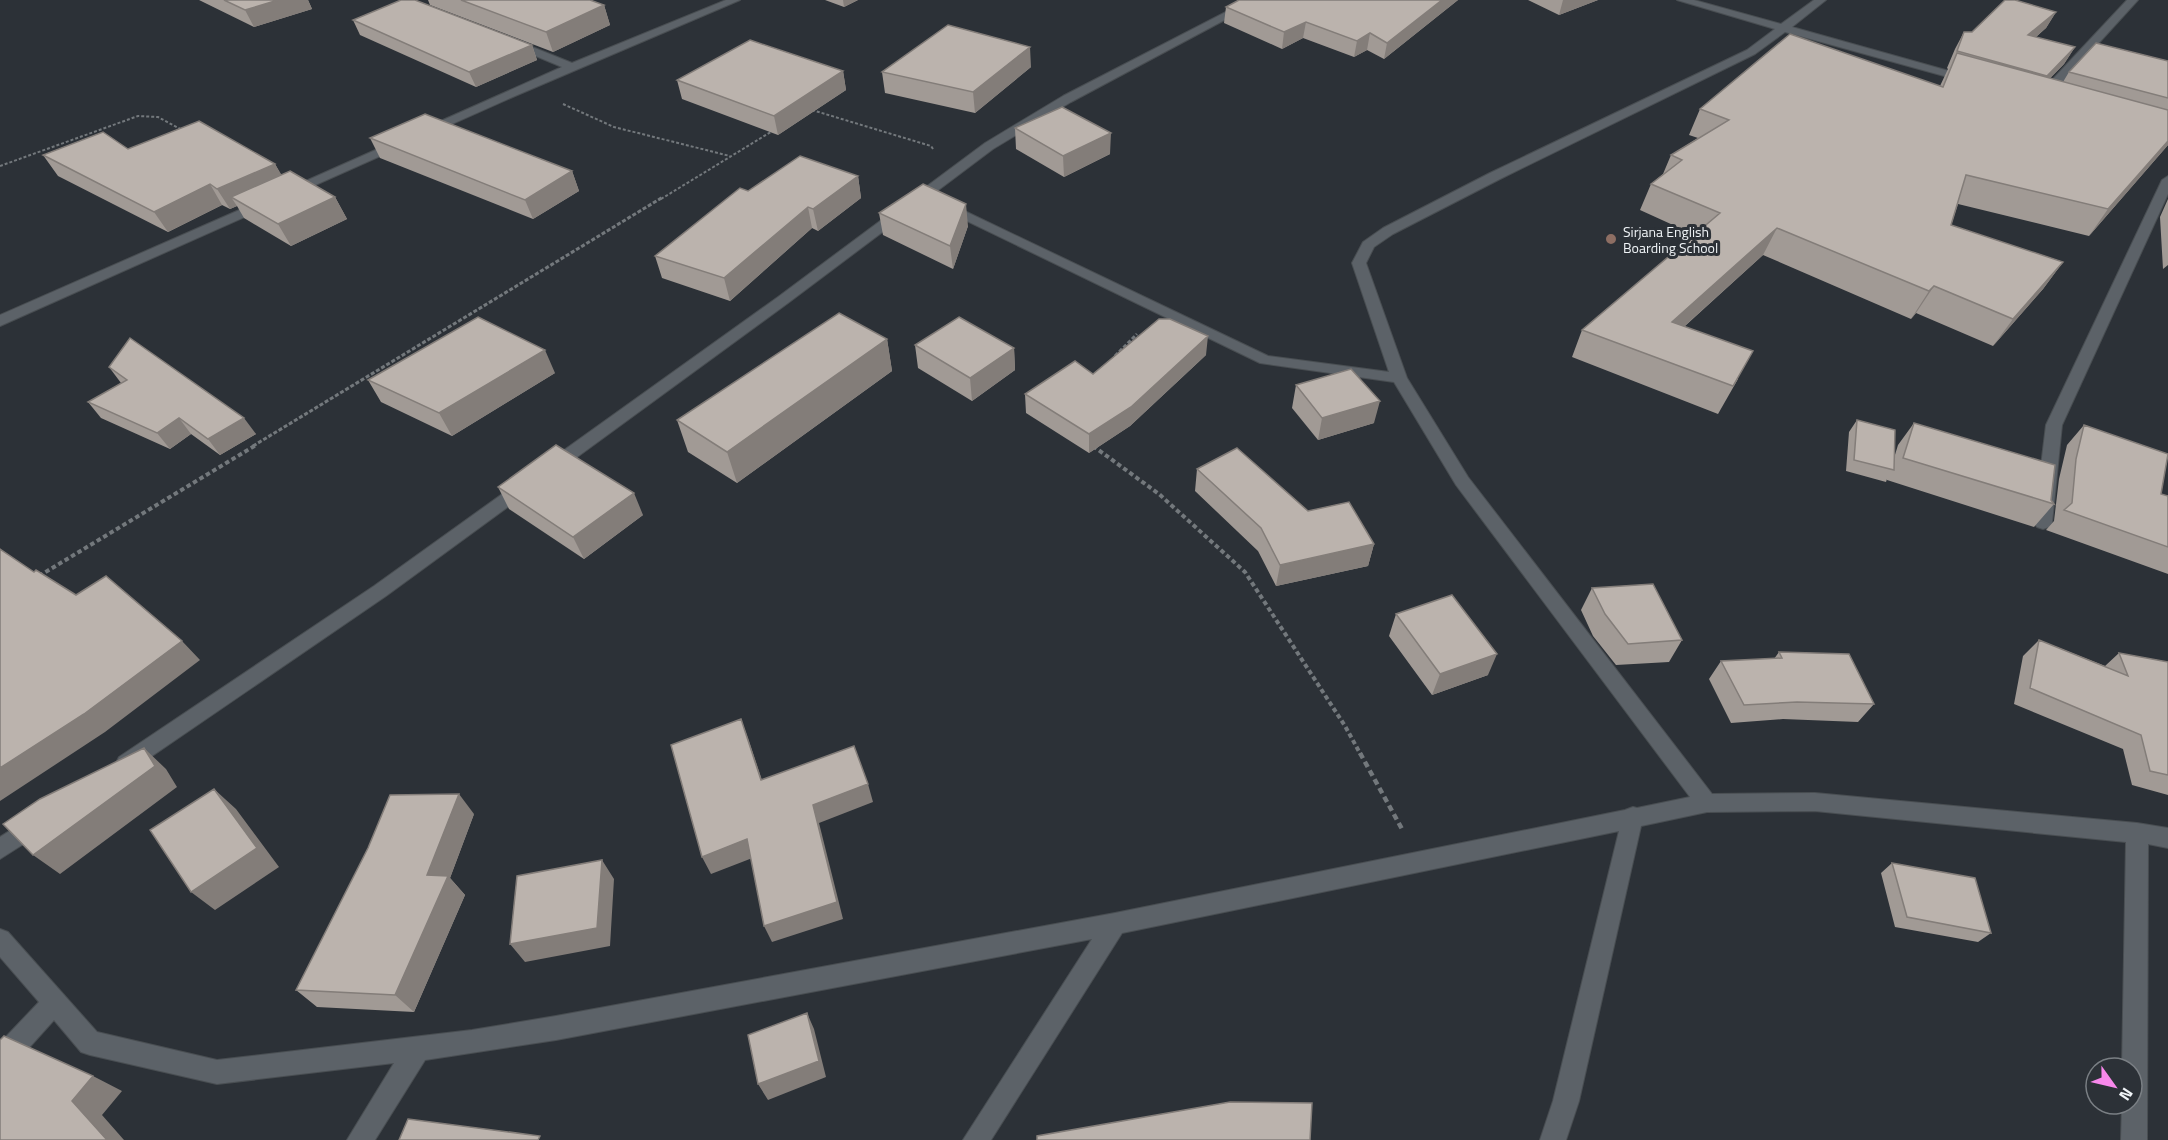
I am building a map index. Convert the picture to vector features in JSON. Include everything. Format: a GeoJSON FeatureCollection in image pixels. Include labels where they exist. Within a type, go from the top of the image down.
{"type":"FeatureCollection","features":[{"type":"Feature","properties":{"kind":"street"},"geometry":{"type":"LineString","coordinates":[[0,321],[525,87],[735,0]]}},
{"type":"Feature","properties":{"kind":"street"},"geometry":{"type":"LineString","coordinates":[[117,769],[380,591],[783,300],[989,146],[1067,99],[1257,0]]}},
{"type":"Feature","properties":{"kind":"street"},"geometry":{"type":"LineString","coordinates":[[1682,0],[1982,84]]}},
{"type":"Feature","properties":{"kind":"street"},"geometry":{"type":"LineString","coordinates":[[1707,802],[1462,481],[1399,378],[1359,263],[1368,245],[1388,231],[1495,176],[1751,52],[1821,0]]}},
{"type":"Feature","properties":{"kind":"street"},"geometry":{"type":"LineString","coordinates":[[2039,100],[2133,0]]}},
{"type":"Feature","properties":{"kind":"street"},"geometry":{"type":"LineString","coordinates":[[497,37],[573,67]]}},
{"type":"Feature","properties":{"kind":"street"},"geometry":{"type":"LineString","coordinates":[[2043,523],[2054,425],[2168,180]]}},
{"type":"Feature","properties":{"kind":"street"},"geometry":{"type":"LineString","coordinates":[[922,196],[1264,360],[1399,378]]}},
{"type":"Feature","properties":{"kind":"street"},"geometry":{"type":"LineString","coordinates":[[0,940],[90,1043],[217,1072],[472,1042],[556,1028],[1115,924],[1707,802],[1815,802],[2137,833],[2168,838]]}},
{"type":"Feature","properties":{"kind":"street"},"geometry":{"type":"LineString","coordinates":[[0,849],[49,815]]}},
{"type":"Feature","properties":{"kind":"street"},"geometry":{"type":"LineString","coordinates":[[1553,1140],[1566,1101],[1633,816]]}},
{"type":"Feature","properties":{"kind":"street"},"geometry":{"type":"LineString","coordinates":[[2134,1140],[2137,833]]}},
{"type":"Feature","properties":{"kind":"street"},"geometry":{"type":"LineString","coordinates":[[976,1140],[1115,924]]}},
{"type":"Feature","properties":{"kind":"street"},"geometry":{"type":"LineString","coordinates":[[0,1061],[55,1002]]}},
{"type":"Feature","properties":{"kind":"street"},"geometry":{"type":"LineString","coordinates":[[360,1140],[418,1048]]}},
{"type":"Feature","properties":{"kind":"path"},"geometry":{"type":"LineString","coordinates":[[525,87],[614,127],[731,156]]}},
{"type":"Feature","properties":{"kind":"path"},"geometry":{"type":"LineString","coordinates":[[806,112],[815,110],[931,146],[949,174]]}},
{"type":"Feature","properties":{"kind":"path"},"geometry":{"type":"LineString","coordinates":[[0,166],[138,116],[158,117],[189,134]]}},
{"type":"Feature","properties":{"kind":"path"},"geometry":{"type":"LineString","coordinates":[[30,581],[778,127]]}},
{"type":"Feature","properties":{"kind":"path"},"geometry":{"type":"LineString","coordinates":[[1112,359],[1161,310]]}},
{"type":"Feature","properties":{"kind":"path"},"geometry":{"type":"LineString","coordinates":[[1084,439],[1159,494],[1245,572],[1345,726],[1419,860]]}},
{"type":"Feature","properties":{"kind":"building"},"geometry":{"type":"Polygon","coordinates":[[[224,0],[278,0],[245,10],[224,0]]]}},
{"type":"Feature","properties":{"kind":"building"},"geometry":{"type":"Polygon","coordinates":[[[401,0],[415,0],[532,45],[469,72],[353,20],[401,0]]]}},
{"type":"Feature","properties":{"kind":"building"},"geometry":{"type":"Polygon","coordinates":[[[461,0],[590,0],[604,5],[546,32],[461,0]]]}},
{"type":"Feature","properties":{"kind":"building"},"geometry":{"type":"Polygon","coordinates":[[[1239,0],[1442,0],[1387,43],[1370,33],[1357,41],[1306,22],[1284,32],[1226,7],[1239,0]]]}},
{"type":"Feature","properties":{"kind":"building"},"geometry":{"type":"Polygon","coordinates":[[[2005,0],[2015,0],[2056,12],[2028,35],[2075,47],[2047,76],[1957,51],[1964,32],[1972,32],[2005,0]]]}},
{"type":"Feature","properties":{"kind":"building"},"geometry":{"type":"Polygon","coordinates":[[[948,25],[1030,47],[973,92],[882,72],[948,25]]]}},
{"type":"Feature","properties":{"kind":"building"},"geometry":{"type":"Polygon","coordinates":[[[1790,34],[1943,87],[1957,53],[2168,110],[2168,141],[2108,209],[1966,175],[1951,225],[2063,262],[2013,319],[1934,286],[1929,291],[1777,228],[1672,322],[1753,351],[1733,386],[1582,330],[1720,213],[1651,184],[1682,160],[1671,155],[1729,120],[1700,109],[1790,34]]]}},
{"type":"Feature","properties":{"kind":"building"},"geometry":{"type":"Polygon","coordinates":[[[750,40],[843,71],[774,116],[677,80],[750,40]]]}},
{"type":"Feature","properties":{"kind":"building"},"geometry":{"type":"Polygon","coordinates":[[[2096,43],[2168,61],[2168,98],[2069,72],[2096,43]]]}},
{"type":"Feature","properties":{"kind":"building"},"geometry":{"type":"Polygon","coordinates":[[[1062,107],[1111,133],[1063,156],[1015,128],[1062,107]]]}},
{"type":"Feature","properties":{"kind":"building"},"geometry":{"type":"Polygon","coordinates":[[[425,114],[572,171],[525,200],[370,138],[425,114]]]}},
{"type":"Feature","properties":{"kind":"building"},"geometry":{"type":"Polygon","coordinates":[[[199,121],[275,164],[217,189],[210,184],[154,212],[43,155],[103,132],[128,149],[199,121]]]}},
{"type":"Feature","properties":{"kind":"building"},"geometry":{"type":"Polygon","coordinates":[[[800,156],[858,176],[813,209],[808,207],[724,278],[655,256],[740,188],[748,191],[800,156]]]}},
{"type":"Feature","properties":{"kind":"building"},"geometry":{"type":"Polygon","coordinates":[[[290,171],[335,197],[278,224],[231,197],[290,171]]]}},
{"type":"Feature","properties":{"kind":"building"},"geometry":{"type":"Polygon","coordinates":[[[923,184],[966,204],[950,246],[879,213],[923,184]]]}},
{"type":"Feature","properties":{"kind":"building"},"geometry":{"type":"Polygon","coordinates":[[[839,313],[887,339],[727,452],[677,420],[839,313]]]}},
{"type":"Feature","properties":{"kind":"building"},"geometry":{"type":"Polygon","coordinates":[[[478,317],[545,350],[439,413],[368,380],[478,317]]]}},
{"type":"Feature","properties":{"kind":"building"},"geometry":{"type":"Polygon","coordinates":[[[959,317],[1014,348],[970,378],[915,345],[959,317]]]}},
{"type":"Feature","properties":{"kind":"building"},"geometry":{"type":"Polygon","coordinates":[[[1159,319],[1170,319],[1208,336],[1131,407],[1089,434],[1025,394],[1075,361],[1093,374],[1159,319]]]}},
{"type":"Feature","properties":{"kind":"building"},"geometry":{"type":"Polygon","coordinates":[[[130,338],[244,418],[208,439],[179,418],[157,433],[88,402],[127,380],[109,367],[130,338]]]}},
{"type":"Feature","properties":{"kind":"building"},"geometry":{"type":"Polygon","coordinates":[[[1351,369],[1380,401],[1322,418],[1296,385],[1351,369]]]}},
{"type":"Feature","properties":{"kind":"building"},"geometry":{"type":"Polygon","coordinates":[[[1857,420],[1895,430],[1894,470],[1854,460],[1857,420]]]}},
{"type":"Feature","properties":{"kind":"building"},"geometry":{"type":"Polygon","coordinates":[[[1914,423],[2055,465],[2051,500],[2054,504],[1903,458],[1914,423]]]}},
{"type":"Feature","properties":{"kind":"building"},"geometry":{"type":"Polygon","coordinates":[[[2084,425],[2168,454],[2161,494],[2168,496],[2168,547],[2064,510],[2072,503],[2076,459],[2084,425]]]}},
{"type":"Feature","properties":{"kind":"building"},"geometry":{"type":"Polygon","coordinates":[[[556,445],[634,493],[573,537],[498,487],[556,445]]]}},
{"type":"Feature","properties":{"kind":"building"},"geometry":{"type":"Polygon","coordinates":[[[1237,448],[1308,511],[1349,502],[1374,544],[1280,565],[1261,528],[1197,469],[1237,448]]]}},
{"type":"Feature","properties":{"kind":"building"},"geometry":{"type":"Polygon","coordinates":[[[0,549],[34,572],[36,570],[76,595],[106,576],[182,641],[84,714],[0,768],[0,549]]]}},
{"type":"Feature","properties":{"kind":"building"},"geometry":{"type":"Polygon","coordinates":[[[1653,584],[1682,640],[1628,644],[1605,614],[1592,588],[1653,584]]]}},
{"type":"Feature","properties":{"kind":"building"},"geometry":{"type":"Polygon","coordinates":[[[1452,595],[1497,654],[1440,674],[1396,614],[1452,595]]]}},
{"type":"Feature","properties":{"kind":"building"},"geometry":{"type":"Polygon","coordinates":[[[2039,640],[2128,676],[2119,653],[2168,662],[2168,775],[2150,771],[2141,735],[2030,688],[2039,640]]]}},
{"type":"Feature","properties":{"kind":"building"},"geometry":{"type":"Polygon","coordinates":[[[1779,652],[1849,654],[1874,704],[1797,702],[1744,705],[1721,661],[1782,658],[1779,652]]]}},
{"type":"Feature","properties":{"kind":"building"},"geometry":{"type":"Polygon","coordinates":[[[741,719],[761,780],[854,746],[868,784],[813,805],[837,902],[764,926],[747,839],[702,857],[671,745],[741,719]]]}},
{"type":"Feature","properties":{"kind":"building"},"geometry":{"type":"Polygon","coordinates":[[[144,748],[155,766],[33,855],[3,824],[40,799],[144,748]]]}},
{"type":"Feature","properties":{"kind":"building"},"geometry":{"type":"Polygon","coordinates":[[[214,789],[257,848],[191,892],[150,830],[214,789]]]}},
{"type":"Feature","properties":{"kind":"building"},"geometry":{"type":"Polygon","coordinates":[[[459,794],[427,875],[448,876],[395,995],[296,990],[368,848],[390,795],[459,794]]]}},
{"type":"Feature","properties":{"kind":"building"},"geometry":{"type":"Polygon","coordinates":[[[602,860],[597,928],[510,944],[517,876],[602,860]]]}},
{"type":"Feature","properties":{"kind":"building"},"geometry":{"type":"Polygon","coordinates":[[[1892,863],[1975,878],[1991,933],[1907,917],[1892,863]]]}},
{"type":"Feature","properties":{"kind":"building"},"geometry":{"type":"Polygon","coordinates":[[[807,1013],[819,1061],[758,1084],[748,1035],[807,1013]]]}},
{"type":"Feature","properties":{"kind":"building"},"geometry":{"type":"Polygon","coordinates":[[[4,1036],[93,1076],[72,1101],[107,1140],[0,1140],[0,1040],[4,1036]]]}},
{"type":"Feature","properties":{"kind":"building"},"geometry":{"type":"Polygon","coordinates":[[[1230,1102],[1312,1103],[1310,1140],[1037,1140],[1037,1136],[1230,1102]]]}},
{"type":"Feature","properties":{"kind":"building"},"geometry":{"type":"Polygon","coordinates":[[[408,1119],[540,1136],[538,1140],[399,1140],[408,1119]]]}},
{"type":"Feature","properties":{"kind":"place","name":"Sirjana English Boarding School"},"geometry":{"type":"Point","coordinates":[1611,239]}}]}
